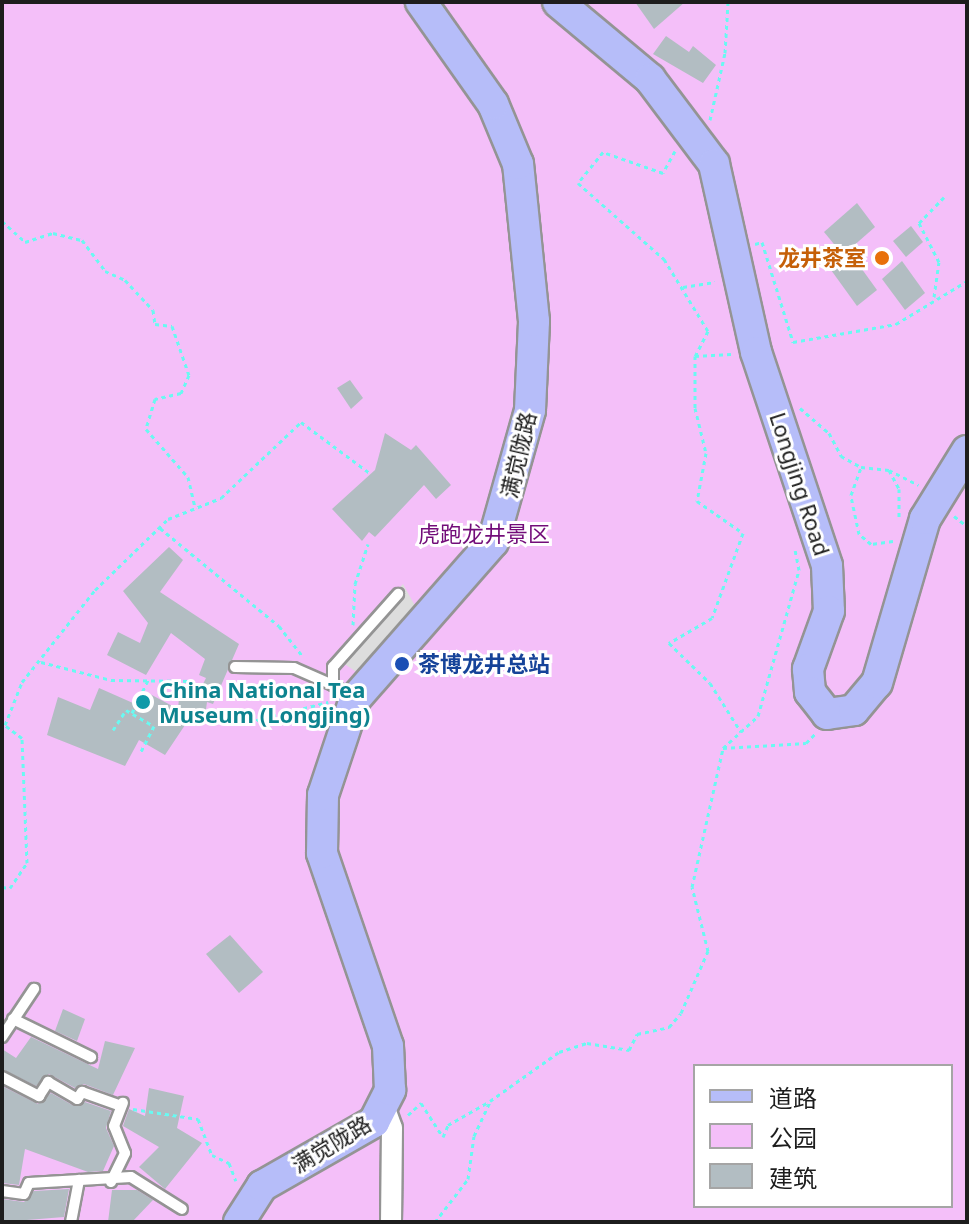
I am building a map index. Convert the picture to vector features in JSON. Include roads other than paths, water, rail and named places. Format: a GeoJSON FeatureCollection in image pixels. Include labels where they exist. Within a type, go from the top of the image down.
{"type":"FeatureCollection","features":[{"type":"Feature","properties":{"kind":"street","name":"满觉陇路"},"geometry":{"type":"LineString","coordinates":[[238,1208],[262,1186],[388,1115],[392,1070],[388,1046],[322,853],[323,795],[344,692],[493,542],[521,457],[532,386],[529,245],[518,164],[493,104],[421,2]]}},
{"type":"Feature","properties":{"kind":"street","name":"Longjing Road"},"geometry":{"type":"LineString","coordinates":[[558,2],[650,79],[709,154],[756,352],[827,566],[829,611],[808,669],[810,692],[823,710],[839,716],[854,710],[877,683],[912,555],[935,500],[967,451]]}},
{"type":"Feature","properties":{"kind":"street"},"geometry":{"type":"LineString","coordinates":[[388,1115],[391,1222]]}},
{"type":"Feature","properties":{"kind":"lane"},"geometry":{"type":"LineString","coordinates":[[344,692],[333,667],[398,594]]}},
{"type":"Feature","properties":{"kind":"lane"},"geometry":{"type":"LineString","coordinates":[[235,667],[306,671],[344,692]]}},
{"type":"Feature","properties":{"kind":"lane"},"geometry":{"type":"LineString","coordinates":[[2,1037],[34,989]]}},
{"type":"Feature","properties":{"kind":"lane"},"geometry":{"type":"LineString","coordinates":[[13,1019],[91,1057]]}},
{"type":"Feature","properties":{"kind":"lane"},"geometry":{"type":"LineString","coordinates":[[2,1077],[39,1096],[48,1082],[77,1099],[82,1092],[122,1103],[114,1126],[125,1153],[111,1182]]}},
{"type":"Feature","properties":{"kind":"lane"},"geometry":{"type":"LineString","coordinates":[[2,1191],[24,1194],[29,1183],[111,1182],[131,1177],[182,1209]]}},
{"type":"Feature","properties":{"kind":"lane"},"geometry":{"type":"LineString","coordinates":[[71,1222],[79,1180]]}},
{"type":"Feature","properties":{"kind":"place","name":"龙井茶室"},"geometry":{"type":"Point","coordinates":[882,258]}},
{"type":"Feature","properties":{"kind":"place","name":"茶博龙井总站"},"geometry":{"type":"Point","coordinates":[402,664]}},
{"type":"Feature","properties":{"kind":"place","name":"China National Tea Museum (Longjing)"},"geometry":{"type":"Point","coordinates":[143,702]}},
{"type":"Feature","properties":{"kind":"park label","name":"虎跑龙井景区"},"geometry":{"type":"Point","coordinates":[484,534]}}]}
